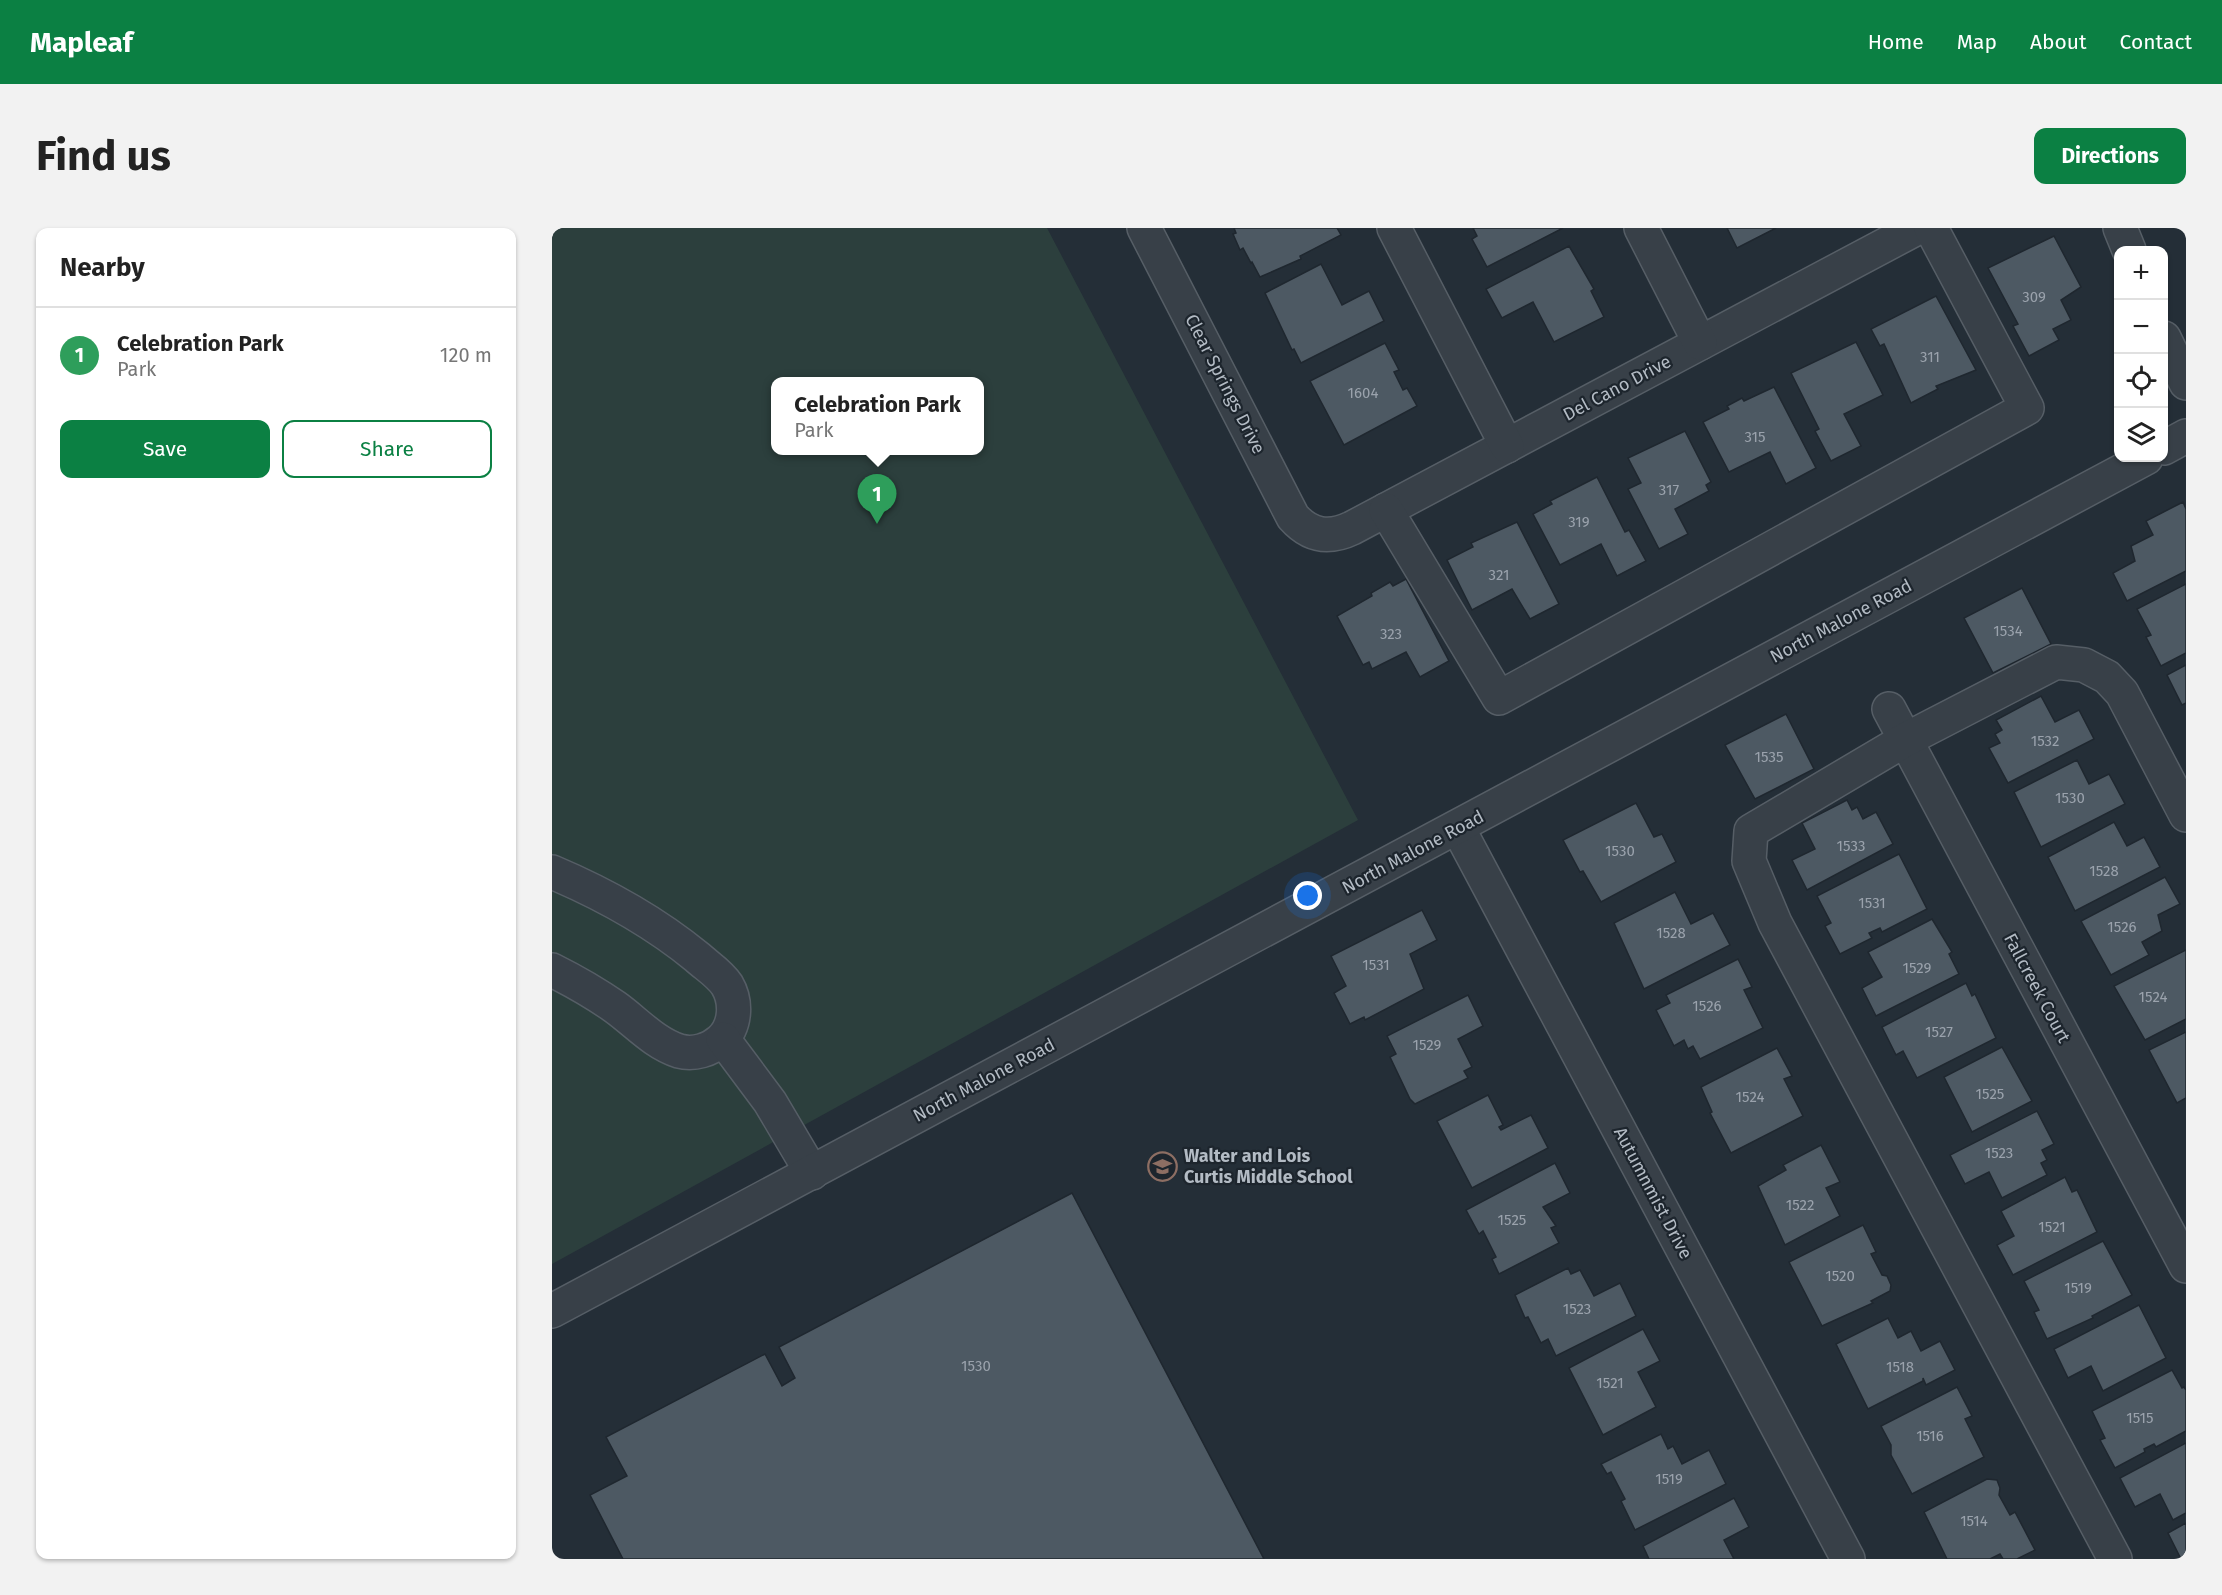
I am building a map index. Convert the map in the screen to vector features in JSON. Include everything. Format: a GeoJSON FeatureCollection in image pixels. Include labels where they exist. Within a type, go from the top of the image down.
{"type":"FeatureCollection","features":[{"type":"Feature","properties":{"kind":"street","name":"Clear Springs Drive"},"geometry":{"type":"LineString","coordinates":[[1144,228],[1293,517],[1314,533]]}},
{"type":"Feature","properties":{"kind":"street"},"geometry":{"type":"LineString","coordinates":[[1394,228],[1507,446]]}},
{"type":"Feature","properties":{"kind":"street"},"geometry":{"type":"LineString","coordinates":[[1641,228],[1700,344]]}},
{"type":"Feature","properties":{"kind":"street"},"geometry":{"type":"LineString","coordinates":[[1386,510],[1499,698],[2027,408],[1931,228]]}},
{"type":"Feature","properties":{"kind":"street"},"geometry":{"type":"LineString","coordinates":[[2120,228],[2127,246]]}},
{"type":"Feature","properties":{"kind":"street","name":"Del Cano Drive"},"geometry":{"type":"LineString","coordinates":[[1314,533],[1340,534],[1700,344],[1900,232]]}},
{"type":"Feature","properties":{"kind":"street"},"geometry":{"type":"LineString","coordinates":[[2168,348],[2186,383]]}},
{"type":"Feature","properties":{"kind":"street"},"geometry":{"type":"LineString","coordinates":[[2168,445],[2186,436]]}},
{"type":"Feature","properties":{"kind":"street","name":"North Malone Road"},"geometry":{"type":"LineString","coordinates":[[552,1311],[2139,462]]}},
{"type":"Feature","properties":{"kind":"street"},"geometry":{"type":"LineString","coordinates":[[2115,1559],[1774,923],[1749,861],[1751,831],[1905,740],[2056,662],[2084,665],[2107,676],[2122,693],[2186,814]]}},
{"type":"Feature","properties":{"kind":"street","name":"Fallcreek Court"},"geometry":{"type":"LineString","coordinates":[[1889,709],[2186,1266]]}},
{"type":"Feature","properties":{"kind":"street","name":"Autumnmist Drive"},"geometry":{"type":"LineString","coordinates":[[1458,828],[1848,1559]]}},
{"type":"Feature","properties":{"kind":"street"},"geometry":{"type":"LineString","coordinates":[[552,872],[632,911],[674,939],[715,972],[726,983],[732,996],[734,1012],[731,1026],[723,1039],[710,1048],[696,1052],[681,1052],[667,1046],[615,1007],[552,970]]}},
{"type":"Feature","properties":{"kind":"street"},"geometry":{"type":"LineString","coordinates":[[723,1039],[770,1102],[812,1173]]}},
{"type":"Feature","properties":{"kind":"green space"},"geometry":{"type":"Polygon","coordinates":[[[552,228],[1047,228],[1358,820],[552,1264],[552,228]]]}},
{"type":"Feature","properties":{"kind":"building"},"geometry":{"type":"Polygon","coordinates":[[[1234,228],[1337,228],[1341,235],[1300,256],[1301,259],[1260,277],[1243,248],[1240,250],[1233,234],[1236,233],[1234,228]]]}},
{"type":"Feature","properties":{"kind":"building"},"geometry":{"type":"Polygon","coordinates":[[[1473,228],[1563,228],[1487,267],[1472,239],[1477,236],[1473,228]]]}},
{"type":"Feature","properties":{"kind":"building"},"geometry":{"type":"Polygon","coordinates":[[[1727,228],[1776,228],[1737,248],[1727,228]]]}},
{"type":"Feature","properties":{"kind":"building"},"geometry":{"type":"Polygon","coordinates":[[[2054,236],[2081,287],[2061,300],[2071,320],[2053,329],[2059,340],[2029,356],[2013,326],[2018,324],[1988,268],[2054,236]]]}},
{"type":"Feature","properties":{"kind":"building"},"geometry":{"type":"Polygon","coordinates":[[[1569,246],[1594,289],[1591,291],[1604,317],[1554,342],[1533,302],[1502,318],[1486,289],[1569,246]]]}},
{"type":"Feature","properties":{"kind":"building"},"geometry":{"type":"Polygon","coordinates":[[[1321,264],[1342,305],[1369,291],[1384,321],[1301,363],[1294,349],[1292,350],[1265,293],[1321,264]]]}},
{"type":"Feature","properties":{"kind":"building"},"geometry":{"type":"Polygon","coordinates":[[[1936,296],[1976,370],[1936,386],[1938,389],[1911,403],[1884,344],[1880,346],[1871,329],[1936,296]]]}},
{"type":"Feature","properties":{"kind":"building"},"geometry":{"type":"Polygon","coordinates":[[[1856,342],[1883,395],[1844,414],[1861,446],[1831,461],[1815,431],[1819,429],[1791,373],[1856,342]]]}},
{"type":"Feature","properties":{"kind":"building"},"geometry":{"type":"Polygon","coordinates":[[[1385,343],[1399,370],[1394,372],[1403,390],[1407,388],[1417,406],[1344,445],[1310,381],[1385,343]]]}},
{"type":"Feature","properties":{"kind":"building"},"geometry":{"type":"Polygon","coordinates":[[[1774,387],[1816,468],[1786,484],[1770,452],[1729,472],[1703,422],[1729,409],[1727,406],[1742,398],[1744,401],[1774,387]]]}},
{"type":"Feature","properties":{"kind":"building"},"geometry":{"type":"Polygon","coordinates":[[[1685,431],[1711,482],[1706,485],[1709,491],[1675,509],[1688,534],[1659,549],[1628,489],[1641,483],[1628,458],[1685,431]]]}},
{"type":"Feature","properties":{"kind":"building"},"geometry":{"type":"Polygon","coordinates":[[[1597,477],[1625,532],[1629,530],[1646,561],[1617,576],[1601,544],[1560,565],[1533,514],[1552,504],[1550,501],[1597,477]]]}},
{"type":"Feature","properties":{"kind":"building"},"geometry":{"type":"Polygon","coordinates":[[[2183,502],[2186,509],[2186,571],[2127,601],[2113,573],[2135,561],[2131,546],[2153,535],[2146,521],[2183,502]]]}},
{"type":"Feature","properties":{"kind":"building"},"geometry":{"type":"Polygon","coordinates":[[[1517,522],[1559,604],[1530,619],[1512,589],[1472,610],[1447,560],[1473,547],[1471,543],[1517,522]]]}},
{"type":"Feature","properties":{"kind":"building"},"geometry":{"type":"Polygon","coordinates":[[[1406,579],[1449,661],[1420,677],[1406,652],[1372,669],[1369,662],[1363,665],[1337,616],[1372,596],[1371,593],[1390,582],[1393,586],[1406,579]]]}},
{"type":"Feature","properties":{"kind":"building"},"geometry":{"type":"Polygon","coordinates":[[[2186,584],[2186,653],[2161,666],[2146,637],[2151,635],[2137,609],[2186,584]]]}},
{"type":"Feature","properties":{"kind":"building"},"geometry":{"type":"Polygon","coordinates":[[[2022,588],[2051,644],[1993,673],[1964,618],[2022,588]]]}},
{"type":"Feature","properties":{"kind":"building"},"geometry":{"type":"Polygon","coordinates":[[[2186,665],[2186,703],[2182,705],[2167,675],[2186,665]]]}},
{"type":"Feature","properties":{"kind":"building"},"geometry":{"type":"Polygon","coordinates":[[[2041,696],[2055,722],[2079,710],[2094,739],[2008,783],[1989,748],[2000,743],[1995,734],[2002,730],[1996,720],[2041,696]]]}},
{"type":"Feature","properties":{"kind":"building"},"geometry":{"type":"Polygon","coordinates":[[[1786,714],[1814,769],[1755,799],[1725,745],[1786,714]]]}},
{"type":"Feature","properties":{"kind":"building"},"geometry":{"type":"Polygon","coordinates":[[[2077,760],[2089,784],[2109,774],[2125,804],[2041,847],[2014,792],[2077,760]]]}},
{"type":"Feature","properties":{"kind":"building"},"geometry":{"type":"Polygon","coordinates":[[[1847,800],[1852,810],[1857,807],[1863,819],[1876,812],[1893,844],[1807,890],[1792,860],[1815,849],[1802,823],[1847,800]]]}},
{"type":"Feature","properties":{"kind":"building"},"geometry":{"type":"Polygon","coordinates":[[[1636,803],[1654,837],[1662,834],[1676,862],[1601,902],[1583,871],[1580,872],[1563,840],[1636,803]]]}},
{"type":"Feature","properties":{"kind":"building"},"geometry":{"type":"Polygon","coordinates":[[[2114,822],[2127,846],[2144,837],[2160,867],[2075,911],[2048,857],[2114,822]]]}},
{"type":"Feature","properties":{"kind":"building"},"geometry":{"type":"Polygon","coordinates":[[[1899,854],[1927,909],[1882,932],[1880,928],[1869,933],[1872,938],[1840,954],[1825,926],[1831,923],[1817,896],[1899,854]]]}},
{"type":"Feature","properties":{"kind":"building"},"geometry":{"type":"Polygon","coordinates":[[[2165,877],[2180,904],[2158,915],[2162,931],[2142,942],[2149,955],[2111,975],[2081,921],[2165,877]]]}},
{"type":"Feature","properties":{"kind":"building"},"geometry":{"type":"Polygon","coordinates":[[[1675,892],[1691,924],[1713,913],[1730,945],[1644,989],[1614,923],[1675,892]]]}},
{"type":"Feature","properties":{"kind":"building"},"geometry":{"type":"Polygon","coordinates":[[[1422,910],[1437,940],[1410,954],[1424,989],[1365,1020],[1364,1017],[1350,1024],[1334,993],[1346,986],[1331,956],[1422,910]]]}},
{"type":"Feature","properties":{"kind":"building"},"geometry":{"type":"Polygon","coordinates":[[[1932,919],[1952,952],[1949,954],[1959,974],[1876,1016],[1862,988],[1882,977],[1868,952],[1932,919]]]}},
{"type":"Feature","properties":{"kind":"building"},"geometry":{"type":"Polygon","coordinates":[[[2186,950],[2186,1019],[2145,1040],[2114,986],[2186,950]]]}},
{"type":"Feature","properties":{"kind":"building"},"geometry":{"type":"Polygon","coordinates":[[[1738,959],[1752,987],[1744,990],[1763,1028],[1700,1059],[1693,1046],[1688,1049],[1684,1040],[1674,1046],[1656,1010],[1670,1003],[1666,995],[1738,959]]]}},
{"type":"Feature","properties":{"kind":"building"},"geometry":{"type":"Polygon","coordinates":[[[1966,983],[1972,996],[1975,994],[1996,1038],[1917,1078],[1903,1051],[1896,1055],[1882,1027],[1966,983]]]}},
{"type":"Feature","properties":{"kind":"building"},"geometry":{"type":"Polygon","coordinates":[[[1468,995],[1483,1026],[1458,1039],[1472,1067],[1464,1071],[1468,1078],[1415,1104],[1410,1099],[1390,1057],[1396,1054],[1387,1036],[1468,995]]]}},
{"type":"Feature","properties":{"kind":"building"},"geometry":{"type":"Polygon","coordinates":[[[2186,1032],[2186,1098],[2177,1103],[2149,1050],[2186,1032]]]}},
{"type":"Feature","properties":{"kind":"building"},"geometry":{"type":"Polygon","coordinates":[[[2002,1047],[2032,1101],[1972,1132],[1944,1077],[2002,1047]]]}},
{"type":"Feature","properties":{"kind":"building"},"geometry":{"type":"Polygon","coordinates":[[[1777,1048],[1792,1076],[1784,1079],[1803,1116],[1731,1153],[1710,1113],[1712,1112],[1701,1087],[1777,1048]]]}},
{"type":"Feature","properties":{"kind":"building"},"geometry":{"type":"Polygon","coordinates":[[[1488,1095],[1503,1125],[1499,1127],[1501,1130],[1531,1115],[1548,1148],[1472,1188],[1437,1121],[1488,1095]]]}},
{"type":"Feature","properties":{"kind":"building"},"geometry":{"type":"Polygon","coordinates":[[[2037,1111],[2054,1144],[2042,1150],[2047,1160],[2041,1163],[2047,1175],[2002,1198],[1989,1172],[1965,1184],[1950,1155],[2037,1111]]]}},
{"type":"Feature","properties":{"kind":"building"},"geometry":{"type":"Polygon","coordinates":[[[1821,1145],[1840,1182],[1826,1188],[1840,1216],[1785,1245],[1758,1186],[1786,1170],[1783,1165],[1821,1145]]]}},
{"type":"Feature","properties":{"kind":"building"},"geometry":{"type":"Polygon","coordinates":[[[1555,1163],[1570,1193],[1543,1207],[1556,1226],[1551,1228],[1559,1243],[1499,1274],[1492,1259],[1496,1257],[1483,1231],[1479,1234],[1466,1210],[1555,1163]]]}},
{"type":"Feature","properties":{"kind":"building"},"geometry":{"type":"Polygon","coordinates":[[[2065,1177],[2072,1192],[2077,1190],[2097,1232],[2013,1275],[1997,1245],[2014,1236],[2001,1211],[2065,1177]]]}},
{"type":"Feature","properties":{"kind":"building"},"geometry":{"type":"Polygon","coordinates":[[[1072,1193],[1264,1559],[623,1559],[590,1495],[627,1476],[606,1437],[765,1354],[782,1386],[795,1378],[779,1347],[1072,1193]]]}},
{"type":"Feature","properties":{"kind":"building"},"geometry":{"type":"Polygon","coordinates":[[[1863,1225],[1876,1252],[1871,1254],[1882,1275],[1887,1276],[1891,1285],[1890,1291],[1871,1301],[1873,1303],[1822,1326],[1789,1262],[1863,1225]]]}},
{"type":"Feature","properties":{"kind":"building"},"geometry":{"type":"Polygon","coordinates":[[[2103,1241],[2132,1295],[2092,1316],[2093,1318],[2047,1339],[2034,1312],[2039,1310],[2024,1281],[2103,1241]]]}},
{"type":"Feature","properties":{"kind":"building"},"geometry":{"type":"Polygon","coordinates":[[[1568,1268],[1571,1274],[1580,1270],[1594,1296],[1620,1283],[1636,1316],[1556,1356],[1548,1339],[1541,1343],[1528,1317],[1525,1318],[1515,1295],[1568,1268]]]}},
{"type":"Feature","properties":{"kind":"building"},"geometry":{"type":"Polygon","coordinates":[[[2139,1305],[2166,1358],[2103,1391],[2091,1366],[2068,1378],[2054,1349],[2139,1305]]]}},
{"type":"Feature","properties":{"kind":"building"},"geometry":{"type":"Polygon","coordinates":[[[1888,1318],[1898,1338],[1911,1331],[1921,1351],[1940,1341],[1955,1370],[1926,1385],[1923,1378],[1923,1381],[1868,1409],[1836,1344],[1888,1318]]]}},
{"type":"Feature","properties":{"kind":"building"},"geometry":{"type":"Polygon","coordinates":[[[1643,1329],[1660,1361],[1638,1372],[1656,1407],[1603,1435],[1569,1368],[1643,1329]]]}},
{"type":"Feature","properties":{"kind":"building"},"geometry":{"type":"Polygon","coordinates":[[[2172,1370],[2182,1388],[2186,1390],[2186,1431],[2156,1447],[2154,1444],[2144,1449],[2145,1452],[2115,1468],[2100,1440],[2105,1438],[2092,1411],[2172,1370]]]}},
{"type":"Feature","properties":{"kind":"building"},"geometry":{"type":"Polygon","coordinates":[[[1957,1387],[1972,1416],[1965,1419],[1984,1457],[1912,1494],[1891,1455],[1891,1445],[1881,1426],[1957,1387]]]}},
{"type":"Feature","properties":{"kind":"building"},"geometry":{"type":"Polygon","coordinates":[[[1661,1434],[1668,1449],[1673,1446],[1682,1464],[1709,1450],[1726,1484],[1635,1530],[1621,1501],[1625,1499],[1611,1472],[1607,1474],[1601,1464],[1661,1434]]]}},
{"type":"Feature","properties":{"kind":"building"},"geometry":{"type":"Polygon","coordinates":[[[2186,1443],[2186,1513],[2173,1520],[2160,1494],[2135,1507],[2120,1478],[2186,1443]]]}},
{"type":"Feature","properties":{"kind":"building"},"geometry":{"type":"Polygon","coordinates":[[[1987,1479],[1997,1480],[2000,1488],[1999,1495],[2010,1515],[2015,1512],[2035,1550],[2017,1559],[2003,1559],[2000,1554],[1990,1559],[1947,1559],[1924,1512],[1987,1479]]]}},
{"type":"Feature","properties":{"kind":"building"},"geometry":{"type":"Polygon","coordinates":[[[1734,1498],[1749,1527],[1724,1540],[1734,1559],[1649,1559],[1643,1546],[1734,1498]]]}},
{"type":"Feature","properties":{"kind":"building"},"geometry":{"type":"Polygon","coordinates":[[[2186,1523],[2186,1559],[2181,1559],[2168,1533],[2186,1523]]]}},
{"type":"Feature","properties":{"kind":"place","name":"Celebration Park"},"geometry":{"type":"Point","coordinates":[877,524]}},
{"type":"Feature","properties":{"kind":"place","name":"Walter and Lois Curtis Middle School"},"geometry":{"type":"Point","coordinates":[1163,1166]}}]}
